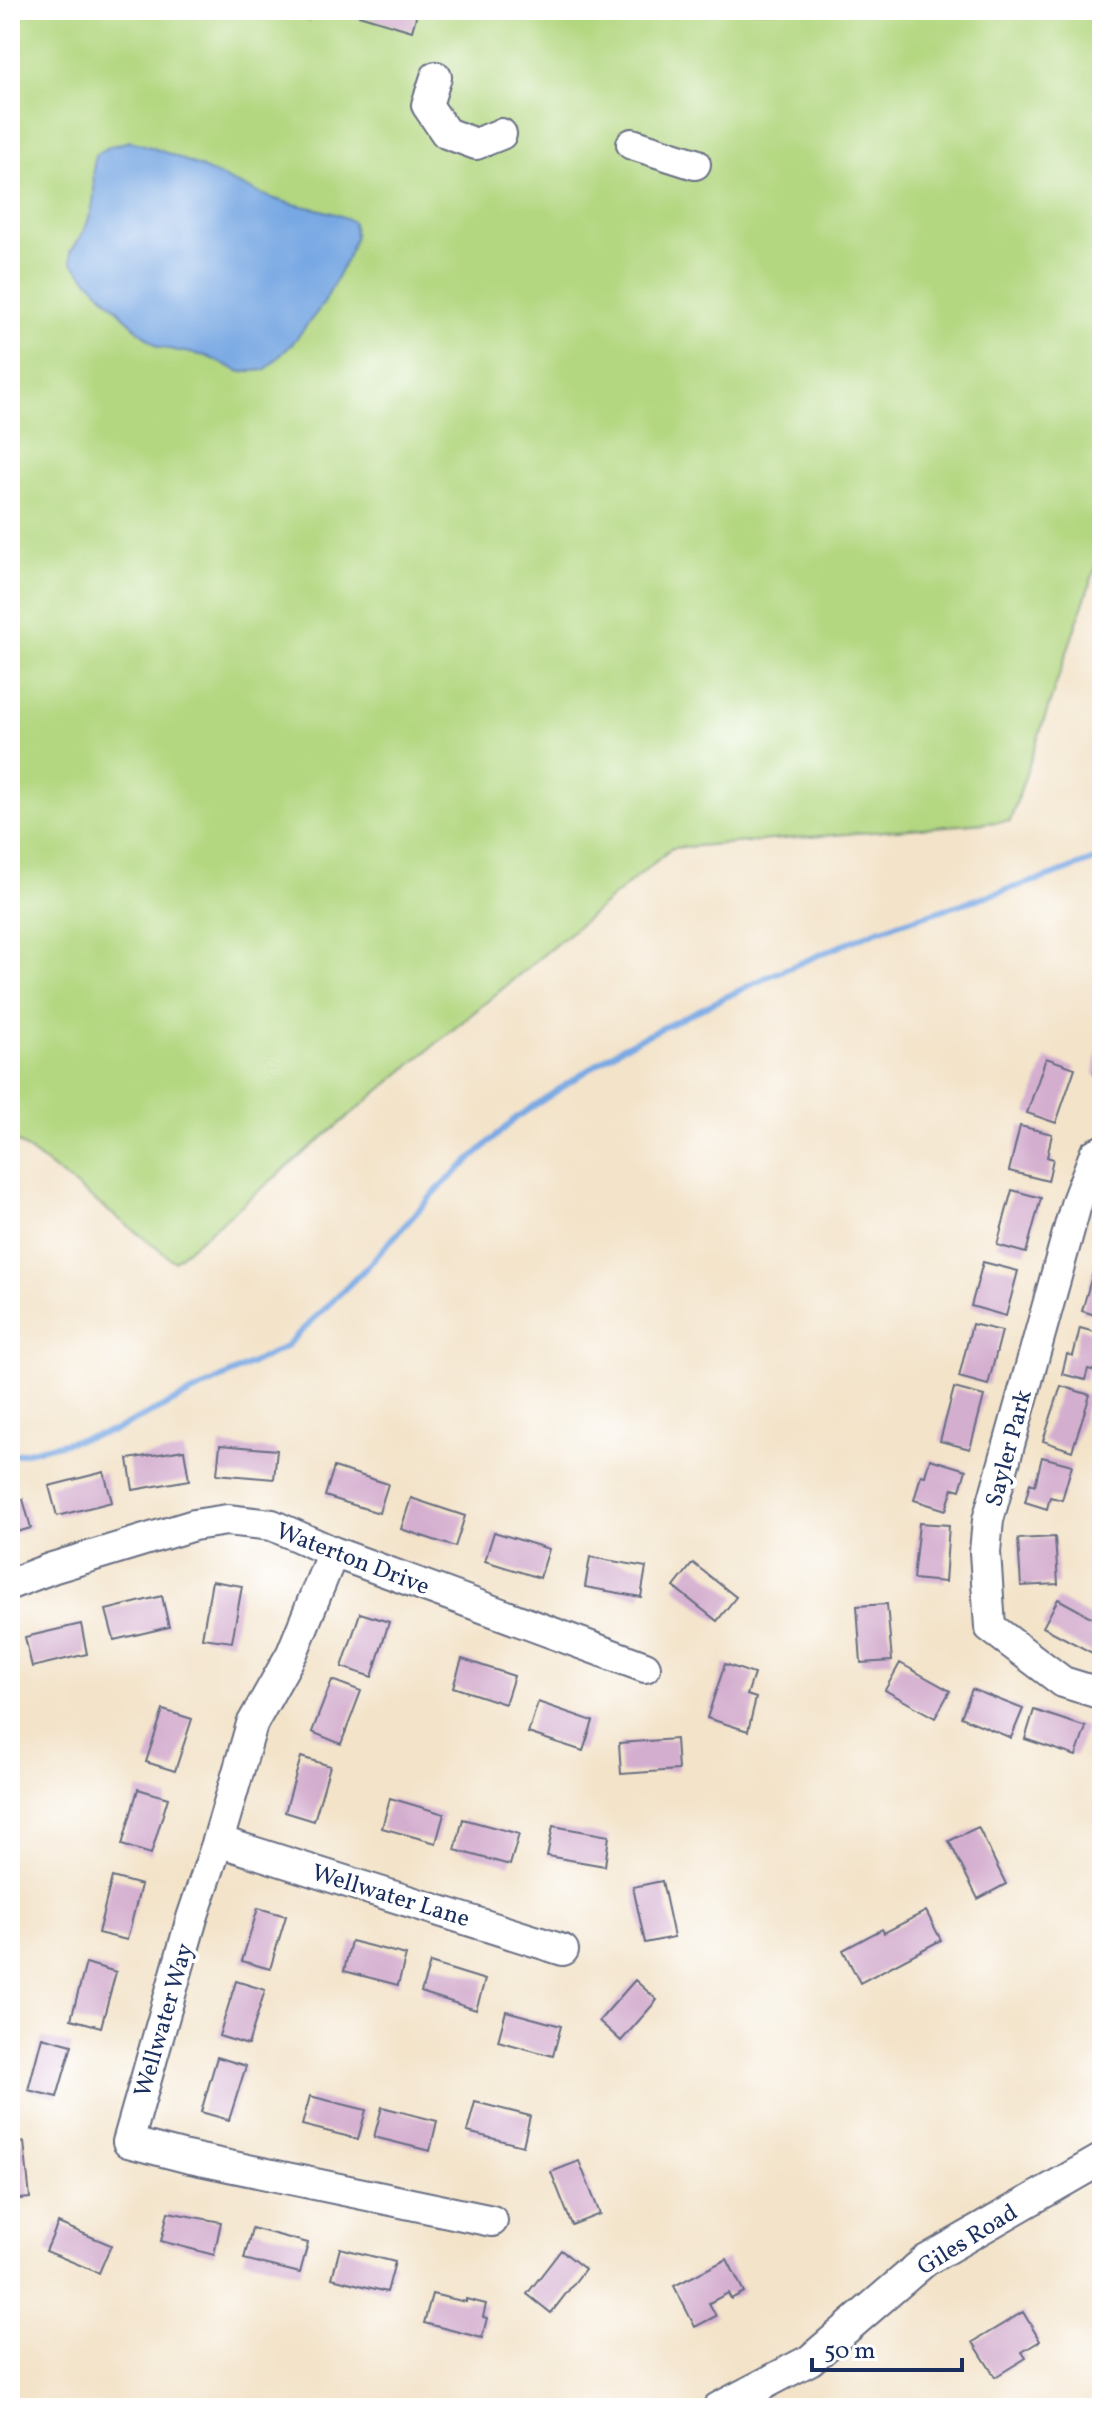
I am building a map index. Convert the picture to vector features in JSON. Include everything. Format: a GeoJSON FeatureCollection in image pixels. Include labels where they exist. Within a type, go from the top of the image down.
{"type":"FeatureCollection","features":[{"type":"Feature","properties":{"kind":"street"},"geometry":{"type":"LineString","coordinates":[[436,77],[427,105],[446,133],[476,144],[501,134]]}},
{"type":"Feature","properties":{"kind":"street"},"geometry":{"type":"LineString","coordinates":[[632,144],[695,164]]}},
{"type":"Feature","properties":{"kind":"street","name":"Sayler Park"},"geometry":{"type":"LineString","coordinates":[[1102,1151],[1095,1154],[1077,1201],[992,1505],[985,1552],[990,1627],[1063,1682],[1102,1694]]}},
{"type":"Feature","properties":{"kind":"street","name":"Waterton Drive"},"geometry":{"type":"LineString","coordinates":[[10,1584],[181,1528],[227,1520],[272,1525],[333,1552],[645,1667]]}},
{"type":"Feature","properties":{"kind":"street","name":"Wellwater Way"},"geometry":{"type":"LineString","coordinates":[[333,1552],[292,1653],[252,1724],[128,2142],[492,2221]]}},
{"type":"Feature","properties":{"kind":"street","name":"Wellwater Lane"},"geometry":{"type":"LineString","coordinates":[[218,1841],[563,1950]]}},
{"type":"Feature","properties":{"kind":"street","name":"Giles Road"},"geometry":{"type":"LineString","coordinates":[[718,2408],[810,2360],[925,2261],[1102,2159]]}},
{"type":"Feature","properties":{"kind":"green space"},"geometry":{"type":"Polygon","coordinates":[[[10,10],[1102,10],[1102,548],[1010,821],[672,848],[174,1261],[10,1136],[10,10]]]}},
{"type":"Feature","properties":{"kind":"water"},"geometry":{"type":"Polygon","coordinates":[[[130,141],[167,153],[275,199],[335,214],[353,222],[355,237],[324,303],[292,344],[265,370],[241,372],[206,356],[158,347],[71,262],[70,252],[83,232],[92,209],[95,155],[111,146],[130,141]]]}},
{"type":"Feature","properties":{"kind":"building"},"geometry":{"type":"Polygon","coordinates":[[[284,10],[311,10],[308,20],[283,13],[284,10]]]}},
{"type":"Feature","properties":{"kind":"building"},"geometry":{"type":"Polygon","coordinates":[[[342,10],[418,10],[412,31],[342,10]]]}},
{"type":"Feature","properties":{"kind":"building"},"geometry":{"type":"Polygon","coordinates":[[[1098,1046],[1102,1046],[1102,1077],[1094,1075],[1098,1046]]]}},
{"type":"Feature","properties":{"kind":"building"},"geometry":{"type":"Polygon","coordinates":[[[1046,1058],[1075,1068],[1056,1123],[1027,1113],[1046,1058]]]}},
{"type":"Feature","properties":{"kind":"building"},"geometry":{"type":"Polygon","coordinates":[[[1020,1126],[1052,1134],[1047,1157],[1053,1159],[1048,1181],[1009,1171],[1020,1126]]]}},
{"type":"Feature","properties":{"kind":"building"},"geometry":{"type":"Polygon","coordinates":[[[1012,1190],[1041,1198],[1026,1253],[997,1245],[1012,1190]]]}},
{"type":"Feature","properties":{"kind":"building"},"geometry":{"type":"Polygon","coordinates":[[[1097,1258],[1102,1259],[1102,1317],[1082,1311],[1097,1258]]]}},
{"type":"Feature","properties":{"kind":"building"},"geometry":{"type":"Polygon","coordinates":[[[983,1262],[1018,1271],[1006,1316],[971,1306],[983,1262]]]}},
{"type":"Feature","properties":{"kind":"building"},"geometry":{"type":"Polygon","coordinates":[[[972,1324],[1002,1331],[988,1385],[959,1377],[972,1324]]]}},
{"type":"Feature","properties":{"kind":"building"},"geometry":{"type":"Polygon","coordinates":[[[1080,1328],[1102,1334],[1100,1372],[1088,1369],[1085,1380],[1062,1374],[1067,1354],[1073,1356],[1080,1328]]]}},
{"type":"Feature","properties":{"kind":"building"},"geometry":{"type":"Polygon","coordinates":[[[1061,1386],[1090,1395],[1072,1451],[1043,1441],[1061,1386]]]}},
{"type":"Feature","properties":{"kind":"building"},"geometry":{"type":"Polygon","coordinates":[[[954,1388],[984,1396],[970,1449],[940,1441],[954,1388]]]}},
{"type":"Feature","properties":{"kind":"building"},"geometry":{"type":"Polygon","coordinates":[[[220,1445],[277,1450],[274,1479],[217,1474],[220,1445]]]}},
{"type":"Feature","properties":{"kind":"building"},"geometry":{"type":"Polygon","coordinates":[[[184,1450],[189,1480],[133,1490],[128,1459],[184,1450]]]}},
{"type":"Feature","properties":{"kind":"building"},"geometry":{"type":"Polygon","coordinates":[[[1042,1457],[1072,1465],[1062,1500],[1050,1497],[1047,1509],[1025,1502],[1030,1483],[1035,1485],[1042,1457]]]}},
{"type":"Feature","properties":{"kind":"building"},"geometry":{"type":"Polygon","coordinates":[[[930,1459],[966,1470],[960,1490],[953,1488],[946,1510],[914,1500],[921,1475],[925,1476],[930,1459]]]}},
{"type":"Feature","properties":{"kind":"building"},"geometry":{"type":"Polygon","coordinates":[[[334,1467],[388,1484],[379,1513],[325,1496],[334,1467]]]}},
{"type":"Feature","properties":{"kind":"building"},"geometry":{"type":"Polygon","coordinates":[[[104,1472],[112,1502],[57,1516],[49,1486],[104,1472]]]}},
{"type":"Feature","properties":{"kind":"building"},"geometry":{"type":"Polygon","coordinates":[[[411,1498],[465,1516],[455,1547],[401,1529],[411,1498]]]}},
{"type":"Feature","properties":{"kind":"building"},"geometry":{"type":"Polygon","coordinates":[[[23,1499],[31,1528],[10,1534],[10,1502],[23,1499]]]}},
{"type":"Feature","properties":{"kind":"building"},"geometry":{"type":"Polygon","coordinates":[[[919,1523],[949,1525],[945,1582],[913,1579],[919,1523]]]}},
{"type":"Feature","properties":{"kind":"building"},"geometry":{"type":"Polygon","coordinates":[[[494,1532],[549,1549],[540,1578],[485,1561],[494,1532]]]}},
{"type":"Feature","properties":{"kind":"building"},"geometry":{"type":"Polygon","coordinates":[[[1055,1537],[1058,1584],[1021,1586],[1018,1539],[1055,1537]]]}},
{"type":"Feature","properties":{"kind":"building"},"geometry":{"type":"Polygon","coordinates":[[[590,1557],[646,1567],[641,1597],[585,1587],[590,1557]]]}},
{"type":"Feature","properties":{"kind":"building"},"geometry":{"type":"Polygon","coordinates":[[[693,1563],[736,1597],[717,1621],[674,1587],[693,1563]]]}},
{"type":"Feature","properties":{"kind":"building"},"geometry":{"type":"Polygon","coordinates":[[[212,1581],[242,1586],[232,1642],[202,1638],[212,1581]]]}},
{"type":"Feature","properties":{"kind":"building"},"geometry":{"type":"Polygon","coordinates":[[[162,1596],[169,1627],[114,1640],[106,1610],[162,1596]]]}},
{"type":"Feature","properties":{"kind":"building"},"geometry":{"type":"Polygon","coordinates":[[[1058,1599],[1102,1623],[1102,1638],[1094,1654],[1043,1627],[1058,1599]]]}},
{"type":"Feature","properties":{"kind":"building"},"geometry":{"type":"Polygon","coordinates":[[[887,1604],[892,1661],[861,1663],[857,1606],[887,1604]]]}},
{"type":"Feature","properties":{"kind":"building"},"geometry":{"type":"Polygon","coordinates":[[[360,1613],[389,1622],[372,1677],[342,1667],[360,1613]]]}},
{"type":"Feature","properties":{"kind":"building"},"geometry":{"type":"Polygon","coordinates":[[[81,1624],[87,1654],[32,1667],[25,1637],[81,1624]]]}},
{"type":"Feature","properties":{"kind":"building"},"geometry":{"type":"Polygon","coordinates":[[[462,1659],[514,1676],[505,1704],[453,1687],[462,1659]]]}},
{"type":"Feature","properties":{"kind":"building"},"geometry":{"type":"Polygon","coordinates":[[[900,1663],[950,1691],[935,1718],[885,1690],[900,1663]]]}},
{"type":"Feature","properties":{"kind":"building"},"geometry":{"type":"Polygon","coordinates":[[[725,1664],[754,1674],[747,1695],[756,1698],[748,1731],[707,1718],[725,1664]]]}},
{"type":"Feature","properties":{"kind":"building"},"geometry":{"type":"Polygon","coordinates":[[[332,1680],[361,1691],[341,1744],[312,1732],[332,1680]]]}},
{"type":"Feature","properties":{"kind":"building"},"geometry":{"type":"Polygon","coordinates":[[[972,1689],[1023,1709],[1011,1738],[961,1717],[972,1689]]]}},
{"type":"Feature","properties":{"kind":"building"},"geometry":{"type":"Polygon","coordinates":[[[538,1702],[593,1721],[583,1751],[528,1733],[538,1702]]]}},
{"type":"Feature","properties":{"kind":"building"},"geometry":{"type":"Polygon","coordinates":[[[163,1710],[192,1719],[175,1771],[146,1762],[163,1710]]]}},
{"type":"Feature","properties":{"kind":"building"},"geometry":{"type":"Polygon","coordinates":[[[1034,1710],[1086,1727],[1076,1756],[1025,1739],[1034,1710]]]}},
{"type":"Feature","properties":{"kind":"building"},"geometry":{"type":"Polygon","coordinates":[[[676,1739],[678,1770],[621,1774],[619,1743],[676,1739]]]}},
{"type":"Feature","properties":{"kind":"building"},"geometry":{"type":"Polygon","coordinates":[[[301,1757],[330,1766],[314,1821],[285,1812],[301,1757]]]}},
{"type":"Feature","properties":{"kind":"building"},"geometry":{"type":"Polygon","coordinates":[[[138,1789],[168,1798],[151,1854],[122,1845],[138,1789]]]}},
{"type":"Feature","properties":{"kind":"building"},"geometry":{"type":"Polygon","coordinates":[[[390,1798],[444,1814],[436,1843],[382,1828],[390,1798]]]}},
{"type":"Feature","properties":{"kind":"building"},"geometry":{"type":"Polygon","coordinates":[[[463,1819],[519,1834],[510,1865],[455,1850],[463,1819]]]}},
{"type":"Feature","properties":{"kind":"building"},"geometry":{"type":"Polygon","coordinates":[[[553,1826],[609,1836],[605,1866],[547,1856],[553,1826]]]}},
{"type":"Feature","properties":{"kind":"building"},"geometry":{"type":"Polygon","coordinates":[[[978,1827],[1006,1884],[978,1899],[949,1841],[978,1827]]]}},
{"type":"Feature","properties":{"kind":"building"},"geometry":{"type":"Polygon","coordinates":[[[112,1877],[141,1885],[127,1940],[98,1933],[112,1877]]]}},
{"type":"Feature","properties":{"kind":"building"},"geometry":{"type":"Polygon","coordinates":[[[662,1881],[674,1937],[645,1943],[633,1887],[662,1881]]]}},
{"type":"Feature","properties":{"kind":"building"},"geometry":{"type":"Polygon","coordinates":[[[258,1908],[286,1916],[270,1969],[242,1961],[258,1908]]]}},
{"type":"Feature","properties":{"kind":"building"},"geometry":{"type":"Polygon","coordinates":[[[926,1911],[941,1940],[860,1983],[843,1950],[882,1929],[884,1933],[926,1911]]]}},
{"type":"Feature","properties":{"kind":"building"},"geometry":{"type":"Polygon","coordinates":[[[351,1941],[406,1955],[398,1985],[344,1971],[351,1941]]]}},
{"type":"Feature","properties":{"kind":"building"},"geometry":{"type":"Polygon","coordinates":[[[86,1963],[116,1972],[101,2027],[71,2019],[86,1963]]]}},
{"type":"Feature","properties":{"kind":"building"},"geometry":{"type":"Polygon","coordinates":[[[430,1963],[485,1980],[476,2010],[421,1992],[430,1963]]]}},
{"type":"Feature","properties":{"kind":"building"},"geometry":{"type":"Polygon","coordinates":[[[635,1980],[657,2000],[621,2041],[599,2021],[635,1980]]]}},
{"type":"Feature","properties":{"kind":"building"},"geometry":{"type":"Polygon","coordinates":[[[236,1981],[265,1990],[248,2045],[219,2036],[236,1981]]]}},
{"type":"Feature","properties":{"kind":"building"},"geometry":{"type":"Polygon","coordinates":[[[506,2011],[561,2026],[553,2056],[498,2041],[506,2011]]]}},
{"type":"Feature","properties":{"kind":"building"},"geometry":{"type":"Polygon","coordinates":[[[42,2037],[72,2045],[57,2097],[28,2090],[42,2037]]]}},
{"type":"Feature","properties":{"kind":"building"},"geometry":{"type":"Polygon","coordinates":[[[217,2057],[246,2066],[229,2120],[201,2112],[217,2057]]]}},
{"type":"Feature","properties":{"kind":"building"},"geometry":{"type":"Polygon","coordinates":[[[310,2096],[366,2110],[358,2139],[302,2125],[310,2096]]]}},
{"type":"Feature","properties":{"kind":"building"},"geometry":{"type":"Polygon","coordinates":[[[475,2102],[530,2116],[523,2146],[467,2132],[475,2102]]]}},
{"type":"Feature","properties":{"kind":"building"},"geometry":{"type":"Polygon","coordinates":[[[382,2107],[437,2121],[430,2151],[374,2137],[382,2107]]]}},
{"type":"Feature","properties":{"kind":"building"},"geometry":{"type":"Polygon","coordinates":[[[24,2142],[30,2198],[10,2200],[10,2144],[24,2142]]]}},
{"type":"Feature","properties":{"kind":"building"},"geometry":{"type":"Polygon","coordinates":[[[579,2161],[600,2214],[572,2225],[551,2172],[579,2161]]]}},
{"type":"Feature","properties":{"kind":"building"},"geometry":{"type":"Polygon","coordinates":[[[168,2212],[221,2222],[214,2255],[161,2241],[168,2212]]]}},
{"type":"Feature","properties":{"kind":"building"},"geometry":{"type":"Polygon","coordinates":[[[58,2223],[111,2245],[99,2273],[46,2251],[58,2223]]]}},
{"type":"Feature","properties":{"kind":"building"},"geometry":{"type":"Polygon","coordinates":[[[252,2228],[308,2243],[300,2273],[244,2259],[252,2228]]]}},
{"type":"Feature","properties":{"kind":"building"},"geometry":{"type":"Polygon","coordinates":[[[340,2248],[395,2262],[387,2292],[332,2278],[340,2248]]]}},
{"type":"Feature","properties":{"kind":"building"},"geometry":{"type":"Polygon","coordinates":[[[561,2250],[585,2269],[551,2313],[527,2294],[561,2250]]]}},
{"type":"Feature","properties":{"kind":"building"},"geometry":{"type":"Polygon","coordinates":[[[727,2259],[744,2292],[731,2299],[728,2293],[709,2303],[716,2316],[695,2327],[674,2286],[727,2259]]]}},
{"type":"Feature","properties":{"kind":"building"},"geometry":{"type":"Polygon","coordinates":[[[432,2294],[486,2304],[483,2317],[487,2318],[482,2338],[424,2323],[432,2294]]]}},
{"type":"Feature","properties":{"kind":"building"},"geometry":{"type":"Polygon","coordinates":[[[1023,2312],[1040,2341],[1022,2352],[1026,2358],[995,2377],[973,2342],[1023,2312]]]}},
{"type":"Feature","properties":{"kind":"waterway"},"geometry":{"type":"LineString","coordinates":[[10,1456],[114,1431],[285,1347],[365,1269],[438,1189],[516,1118],[621,1048],[767,977],[878,930],[1102,857]]}}]}
